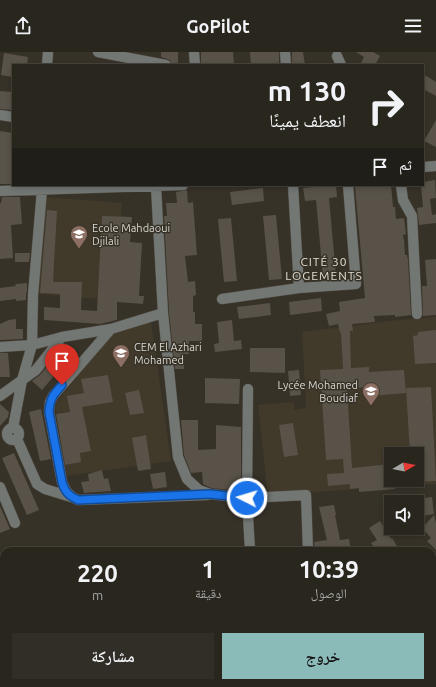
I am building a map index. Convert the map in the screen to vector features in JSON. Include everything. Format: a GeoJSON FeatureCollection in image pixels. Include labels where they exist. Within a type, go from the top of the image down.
{"type":"FeatureCollection","features":[{"type":"Feature","properties":{"kind":"street"},"geometry":{"type":"LineString","coordinates":[[46,64],[48,52]]}},
{"type":"Feature","properties":{"kind":"street"},"geometry":{"type":"LineString","coordinates":[[98,52],[161,64]]}},
{"type":"Feature","properties":{"kind":"street"},"geometry":{"type":"LineString","coordinates":[[194,52],[195,64]]}},
{"type":"Feature","properties":{"kind":"street"},"geometry":{"type":"LineString","coordinates":[[286,52],[286,64]]}},
{"type":"Feature","properties":{"kind":"street"},"geometry":{"type":"LineString","coordinates":[[0,115],[12,117]]}},
{"type":"Feature","properties":{"kind":"street"},"geometry":{"type":"LineString","coordinates":[[424,167],[436,166]]}},
{"type":"Feature","properties":{"kind":"street"},"geometry":{"type":"LineString","coordinates":[[0,191],[170,186]]}},
{"type":"Feature","properties":{"kind":"street"},"geometry":{"type":"LineString","coordinates":[[293,186],[300,288]]}},
{"type":"Feature","properties":{"kind":"street"},"geometry":{"type":"LineString","coordinates":[[222,299],[300,288],[356,284],[348,186]]}},
{"type":"Feature","properties":{"kind":"street"},"geometry":{"type":"LineString","coordinates":[[401,186],[403,200],[412,216],[417,314]]}},
{"type":"Feature","properties":{"kind":"street"},"geometry":{"type":"LineString","coordinates":[[156,187],[163,313],[178,457],[186,479],[199,490],[210,494]]}},
{"type":"Feature","properties":{"kind":"street"},"geometry":{"type":"LineString","coordinates":[[42,190],[34,295],[32,345],[22,380],[13,428],[17,429],[19,433],[8,440],[38,484],[45,489],[78,500],[210,494],[247,498],[306,495],[308,547]]}},
{"type":"Feature","properties":{"kind":"street"},"geometry":{"type":"LineString","coordinates":[[0,347],[32,345],[62,337],[111,329],[163,313]]}},
{"type":"Feature","properties":{"kind":"street"},"geometry":{"type":"LineString","coordinates":[[71,497],[65,491],[62,482],[49,412],[50,402],[53,396],[111,329]]}},
{"type":"Feature","properties":{"kind":"street"},"geometry":{"type":"LineString","coordinates":[[0,396],[36,370],[62,337]]}},
{"type":"Feature","properties":{"kind":"street"},"geometry":{"type":"LineString","coordinates":[[248,388],[247,498],[250,547]]}},
{"type":"Feature","properties":{"kind":"street"},"geometry":{"type":"LineString","coordinates":[[0,487],[15,523]]}},
{"type":"Feature","properties":{"kind":"shaded area","name":"Ecole Mahdaoui Djilali"},"geometry":{"type":"Polygon","coordinates":[[[45,197],[122,203],[113,300],[38,294],[45,197]]]}},
{"type":"Feature","properties":{"kind":"shaded area","name":"Lycée Mohamed Boudiaf"},"geometry":{"type":"Polygon","coordinates":[[[436,317],[436,484],[424,485],[424,447],[384,447],[384,487],[390,487],[268,495],[258,405],[294,402],[294,410],[306,408],[302,332],[398,320],[436,317]]]}},
{"type":"Feature","properties":{"kind":"shaded area","name":"CEM El Azhari Mohamed"},"geometry":{"type":"Polygon","coordinates":[[[151,322],[171,461],[66,476],[55,404],[113,333],[151,322]]]}},
{"type":"Feature","properties":{"kind":"building"},"geometry":{"type":"Polygon","coordinates":[[[161,52],[178,52],[178,64],[172,64],[170,60],[161,57],[161,52]]]}},
{"type":"Feature","properties":{"kind":"building"},"geometry":{"type":"Polygon","coordinates":[[[201,52],[233,52],[234,64],[201,64],[201,52]]]}},
{"type":"Feature","properties":{"kind":"building"},"geometry":{"type":"Polygon","coordinates":[[[250,52],[279,52],[279,64],[251,64],[250,52]]]}},
{"type":"Feature","properties":{"kind":"building"},"geometry":{"type":"Polygon","coordinates":[[[292,52],[303,52],[305,64],[292,64],[292,52]]]}},
{"type":"Feature","properties":{"kind":"building"},"geometry":{"type":"Polygon","coordinates":[[[356,52],[373,52],[380,56],[376,64],[360,64],[364,57],[356,52]]]}},
{"type":"Feature","properties":{"kind":"building"},"geometry":{"type":"Polygon","coordinates":[[[4,53],[28,57],[27,64],[12,64],[12,77],[1,75],[4,53]]]}},
{"type":"Feature","properties":{"kind":"building"},"geometry":{"type":"Polygon","coordinates":[[[424,75],[436,82],[436,96],[424,90],[424,75]]]}},
{"type":"Feature","properties":{"kind":"building"},"geometry":{"type":"Polygon","coordinates":[[[0,91],[12,92],[12,110],[0,109],[0,91]]]}},
{"type":"Feature","properties":{"kind":"building"},"geometry":{"type":"Polygon","coordinates":[[[436,120],[436,147],[424,141],[436,120]]]}},
{"type":"Feature","properties":{"kind":"building"},"geometry":{"type":"Polygon","coordinates":[[[0,131],[12,133],[12,184],[0,184],[0,131]]]}},
{"type":"Feature","properties":{"kind":"building"},"geometry":{"type":"Polygon","coordinates":[[[435,180],[436,198],[430,199],[432,215],[436,214],[436,223],[419,225],[417,208],[423,207],[421,186],[424,186],[424,182],[435,180]]]}},
{"type":"Feature","properties":{"kind":"building"},"geometry":{"type":"Polygon","coordinates":[[[336,186],[337,197],[329,198],[336,276],[323,277],[316,200],[305,201],[303,188],[336,186]]]}},
{"type":"Feature","properties":{"kind":"building"},"geometry":{"type":"Polygon","coordinates":[[[391,186],[393,207],[395,207],[396,219],[404,218],[406,234],[403,235],[405,255],[407,255],[408,260],[411,315],[395,317],[395,315],[374,316],[375,322],[352,324],[353,331],[350,331],[351,368],[369,367],[369,372],[404,370],[406,393],[370,396],[370,387],[347,388],[352,468],[384,465],[384,487],[395,487],[395,489],[359,492],[359,488],[350,489],[350,484],[328,486],[327,474],[344,473],[343,459],[326,460],[320,370],[343,369],[341,333],[338,324],[329,326],[326,314],[340,311],[339,302],[365,298],[355,187],[391,186]]]}},
{"type":"Feature","properties":{"kind":"building"},"geometry":{"type":"Polygon","coordinates":[[[263,188],[264,201],[232,205],[230,192],[263,188]]]}},
{"type":"Feature","properties":{"kind":"building"},"geometry":{"type":"Polygon","coordinates":[[[187,190],[188,203],[193,202],[197,255],[185,256],[188,282],[195,281],[196,295],[193,296],[193,312],[195,312],[195,324],[202,324],[202,341],[189,341],[189,354],[184,354],[184,369],[175,369],[169,312],[164,216],[167,216],[166,203],[177,203],[176,192],[187,190]]]}},
{"type":"Feature","properties":{"kind":"building"},"geometry":{"type":"Polygon","coordinates":[[[2,197],[20,197],[22,224],[11,225],[13,258],[0,259],[0,203],[2,197]]]}},
{"type":"Feature","properties":{"kind":"building"},"geometry":{"type":"Polygon","coordinates":[[[47,210],[57,211],[53,282],[82,282],[81,310],[97,311],[102,216],[132,217],[130,242],[142,243],[139,296],[144,296],[143,304],[117,302],[117,320],[100,324],[44,320],[44,307],[60,308],[60,294],[40,293],[47,210]]]}},
{"type":"Feature","properties":{"kind":"building"},"geometry":{"type":"Polygon","coordinates":[[[276,215],[282,279],[269,280],[263,216],[276,215]]]}},
{"type":"Feature","properties":{"kind":"building"},"geometry":{"type":"Polygon","coordinates":[[[231,218],[237,281],[224,282],[218,219],[231,218]]]}},
{"type":"Feature","properties":{"kind":"building"},"geometry":{"type":"Polygon","coordinates":[[[15,253],[30,253],[29,262],[15,262],[15,253]]]}},
{"type":"Feature","properties":{"kind":"building"},"geometry":{"type":"Polygon","coordinates":[[[436,259],[436,315],[423,316],[422,286],[427,286],[425,260],[436,259]]]}},
{"type":"Feature","properties":{"kind":"building"},"geometry":{"type":"Polygon","coordinates":[[[27,283],[26,300],[16,301],[16,299],[0,301],[0,288],[16,286],[15,284],[27,283]]]}},
{"type":"Feature","properties":{"kind":"building"},"geometry":{"type":"Polygon","coordinates":[[[321,298],[322,311],[290,315],[289,302],[321,298]]]}},
{"type":"Feature","properties":{"kind":"building"},"geometry":{"type":"Polygon","coordinates":[[[270,303],[271,315],[239,319],[237,307],[270,303]]]}},
{"type":"Feature","properties":{"kind":"building"},"geometry":{"type":"Polygon","coordinates":[[[16,319],[16,329],[23,329],[23,339],[0,340],[0,324],[16,319]]]}},
{"type":"Feature","properties":{"kind":"building"},"geometry":{"type":"Polygon","coordinates":[[[232,320],[234,341],[241,340],[242,349],[215,352],[214,344],[219,343],[217,322],[232,320]]]}},
{"type":"Feature","properties":{"kind":"building"},"geometry":{"type":"Polygon","coordinates":[[[436,330],[436,363],[415,364],[413,336],[418,335],[418,332],[436,330]]]}},
{"type":"Feature","properties":{"kind":"building"},"geometry":{"type":"Polygon","coordinates":[[[66,343],[76,350],[42,390],[32,381],[41,374],[66,343]]]}},
{"type":"Feature","properties":{"kind":"building"},"geometry":{"type":"Polygon","coordinates":[[[250,348],[285,348],[285,373],[250,372],[250,348]]]}},
{"type":"Feature","properties":{"kind":"building"},"geometry":{"type":"Polygon","coordinates":[[[0,353],[8,353],[10,377],[0,377],[0,353]]]}},
{"type":"Feature","properties":{"kind":"building"},"geometry":{"type":"Polygon","coordinates":[[[299,370],[301,395],[290,396],[288,371],[299,370]]]}},
{"type":"Feature","properties":{"kind":"building"},"geometry":{"type":"Polygon","coordinates":[[[108,375],[113,402],[82,407],[91,451],[80,453],[81,462],[65,465],[56,414],[70,412],[67,396],[84,393],[81,379],[108,375]]]}},
{"type":"Feature","properties":{"kind":"building"},"geometry":{"type":"Polygon","coordinates":[[[205,378],[240,379],[239,404],[205,403],[205,378]]]}},
{"type":"Feature","properties":{"kind":"building"},"geometry":{"type":"Polygon","coordinates":[[[431,387],[436,481],[424,482],[424,447],[410,447],[406,388],[431,387]]]}},
{"type":"Feature","properties":{"kind":"building"},"geometry":{"type":"Polygon","coordinates":[[[139,390],[144,413],[130,415],[125,393],[139,390]]]}},
{"type":"Feature","properties":{"kind":"building"},"geometry":{"type":"Polygon","coordinates":[[[0,404],[9,412],[8,417],[0,426],[0,404]]]}},
{"type":"Feature","properties":{"kind":"building"},"geometry":{"type":"Polygon","coordinates":[[[41,409],[51,459],[40,461],[29,412],[41,409]]]}},
{"type":"Feature","properties":{"kind":"building"},"geometry":{"type":"Polygon","coordinates":[[[181,420],[198,420],[198,450],[216,449],[216,425],[241,427],[241,491],[211,488],[203,484],[202,472],[191,473],[184,455],[181,420]]]}},
{"type":"Feature","properties":{"kind":"building"},"geometry":{"type":"Polygon","coordinates":[[[293,423],[298,455],[284,457],[279,425],[293,423]]]}},
{"type":"Feature","properties":{"kind":"building"},"geometry":{"type":"Polygon","coordinates":[[[146,435],[151,469],[138,471],[132,438],[146,435]]]}},
{"type":"Feature","properties":{"kind":"building"},"geometry":{"type":"Polygon","coordinates":[[[14,453],[39,510],[27,515],[2,458],[14,453]]]}},
{"type":"Feature","properties":{"kind":"building"},"geometry":{"type":"Polygon","coordinates":[[[102,470],[104,479],[108,478],[111,491],[84,493],[81,482],[89,481],[88,474],[102,470]]]}},
{"type":"Feature","properties":{"kind":"building"},"geometry":{"type":"Polygon","coordinates":[[[165,472],[167,487],[153,489],[150,474],[165,472]]]}},
{"type":"Feature","properties":{"kind":"building"},"geometry":{"type":"Polygon","coordinates":[[[432,497],[434,514],[424,516],[424,498],[432,497]]]}},
{"type":"Feature","properties":{"kind":"building"},"geometry":{"type":"Polygon","coordinates":[[[334,505],[340,540],[349,539],[350,547],[315,547],[314,542],[327,540],[319,507],[334,505]]]}},
{"type":"Feature","properties":{"kind":"building"},"geometry":{"type":"Polygon","coordinates":[[[0,506],[10,529],[0,533],[0,506]]]}},
{"type":"Feature","properties":{"kind":"building"},"geometry":{"type":"Polygon","coordinates":[[[434,515],[436,523],[436,547],[433,547],[427,541],[431,538],[424,530],[424,526],[434,515]]]}},
{"type":"Feature","properties":{"kind":"building"},"geometry":{"type":"Polygon","coordinates":[[[380,521],[384,528],[384,535],[389,535],[391,539],[392,538],[398,547],[374,547],[371,543],[377,540],[369,528],[380,521]]]}},
{"type":"Feature","properties":{"kind":"place","name":"Ecole Mahdaoui Djilali"},"geometry":{"type":"Point","coordinates":[79,249]}},
{"type":"Feature","properties":{"kind":"place","name":"CEM El Azhari Mohamed"},"geometry":{"type":"Point","coordinates":[121,368]}},
{"type":"Feature","properties":{"kind":"place","name":"Lycée Mohamed Boudiaf"},"geometry":{"type":"Point","coordinates":[371,406]}},
{"type":"Feature","properties":{"kind":"district","name":"CITÉ 30 LOGEMENTS"},"geometry":{"type":"Point","coordinates":[324,269]}},
{"type":"Feature","properties":{"kind":"route"},"geometry":{"type":"LineString","coordinates":[[62,385],[50,402],[49,412],[62,482],[65,491],[71,497],[78,500],[210,494],[247,498]]}}]}
